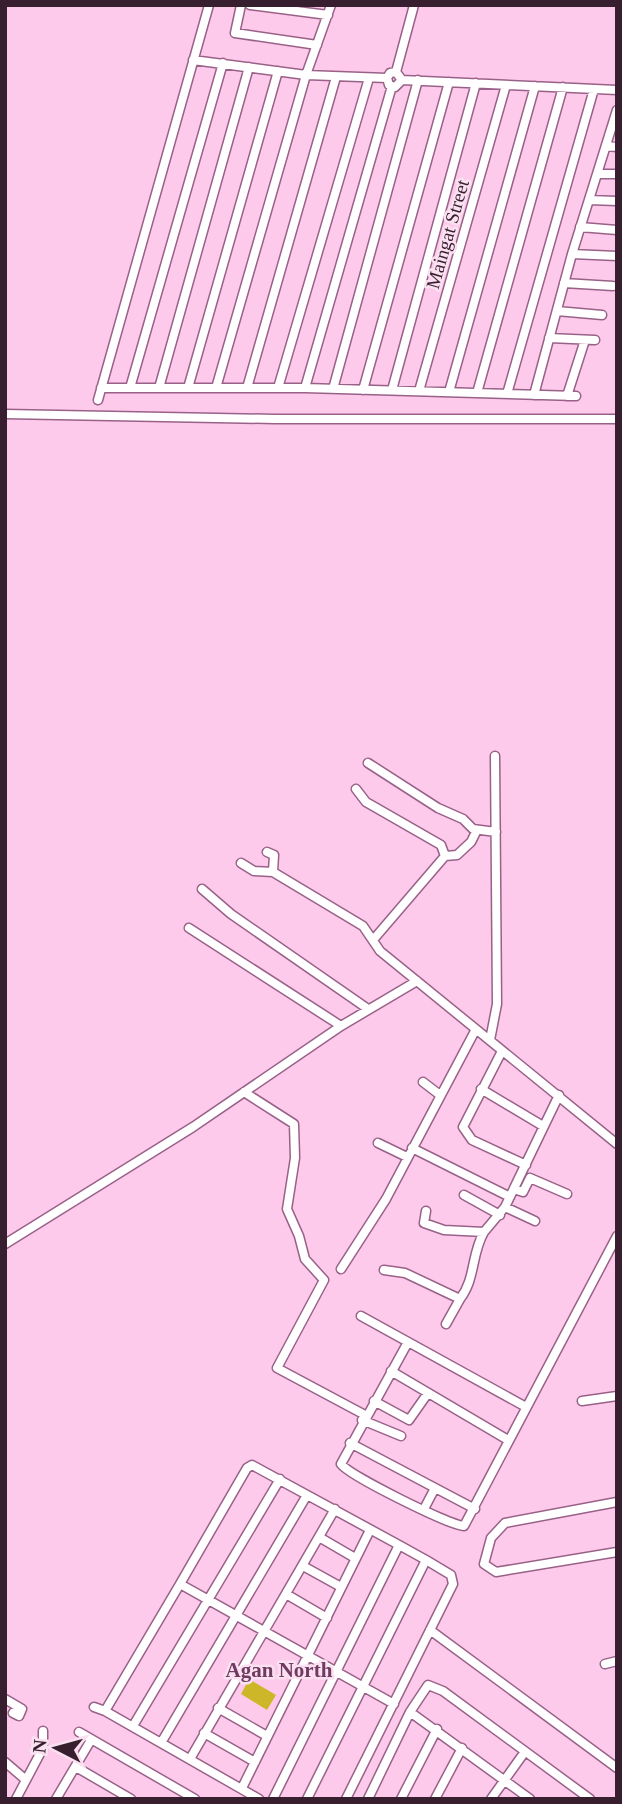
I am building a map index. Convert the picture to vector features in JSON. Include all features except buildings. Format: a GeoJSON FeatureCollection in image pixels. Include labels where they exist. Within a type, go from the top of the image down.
{"type":"FeatureCollection","features":[{"type":"Feature","properties":{"kind":"street"},"geometry":{"type":"LineString","coordinates":[[98,400],[209,5]]}},
{"type":"Feature","properties":{"kind":"street"},"geometry":{"type":"LineString","coordinates":[[241,5],[235,33],[317,45]]}},
{"type":"Feature","properties":{"kind":"street"},"geometry":{"type":"LineString","coordinates":[[250,5],[328,15]]}},
{"type":"Feature","properties":{"kind":"street"},"geometry":{"type":"LineString","coordinates":[[216,388],[306,75],[331,5]]}},
{"type":"Feature","properties":{"kind":"street"},"geometry":{"type":"LineString","coordinates":[[193,60],[306,75],[369,78],[398,85],[414,5]]}},
{"type":"Feature","properties":{"kind":"street"},"geometry":{"type":"LineString","coordinates":[[130,388],[223,63]]}},
{"type":"Feature","properties":{"kind":"street"},"geometry":{"type":"LineString","coordinates":[[159,388],[249,67]]}},
{"type":"Feature","properties":{"kind":"street"},"geometry":{"type":"LineString","coordinates":[[188,388],[278,71]]}},
{"type":"Feature","properties":{"kind":"street"},"geometry":{"type":"LineString","coordinates":[[305,388],[390,73],[418,80],[617,90]]}},
{"type":"Feature","properties":{"kind":"street"},"geometry":{"type":"LineString","coordinates":[[247,388],[336,77]]}},
{"type":"Feature","properties":{"kind":"street"},"geometry":{"type":"LineString","coordinates":[[278,388],[369,78]]}},
{"type":"Feature","properties":{"kind":"street"},"geometry":{"type":"LineString","coordinates":[[333,389],[418,80]]}},
{"type":"Feature","properties":{"kind":"street"},"geometry":{"type":"LineString","coordinates":[[363,390],[449,82]]}},
{"type":"Feature","properties":{"kind":"street"},"geometry":{"type":"LineString","coordinates":[[392,390],[477,83]]}},
{"type":"Feature","properties":{"kind":"street","name":"Maingat Street"},"geometry":{"type":"LineString","coordinates":[[419,391],[506,85]]}},
{"type":"Feature","properties":{"kind":"street"},"geometry":{"type":"LineString","coordinates":[[449,392],[535,86]]}},
{"type":"Feature","properties":{"kind":"street"},"geometry":{"type":"LineString","coordinates":[[477,393],[563,88]]}},
{"type":"Feature","properties":{"kind":"street"},"geometry":{"type":"LineString","coordinates":[[507,394],[594,89]]}},
{"type":"Feature","properties":{"kind":"street"},"geometry":{"type":"LineString","coordinates":[[534,395],[572,254],[616,115]]}},
{"type":"Feature","properties":{"kind":"street"},"geometry":{"type":"LineString","coordinates":[[606,146],[617,147]]}},
{"type":"Feature","properties":{"kind":"street"},"geometry":{"type":"LineString","coordinates":[[597,174],[617,174]]}},
{"type":"Feature","properties":{"kind":"street"},"geometry":{"type":"LineString","coordinates":[[589,200],[617,201]]}},
{"type":"Feature","properties":{"kind":"street"},"geometry":{"type":"LineString","coordinates":[[580,227],[617,230]]}},
{"type":"Feature","properties":{"kind":"street"},"geometry":{"type":"LineString","coordinates":[[572,254],[617,256]]}},
{"type":"Feature","properties":{"kind":"street"},"geometry":{"type":"LineString","coordinates":[[564,283],[613,286]]}},
{"type":"Feature","properties":{"kind":"street"},"geometry":{"type":"LineString","coordinates":[[557,311],[602,314]]}},
{"type":"Feature","properties":{"kind":"street"},"geometry":{"type":"LineString","coordinates":[[549,338],[595,340]]}},
{"type":"Feature","properties":{"kind":"street"},"geometry":{"type":"LineString","coordinates":[[101,388],[305,388],[571,396],[585,340]]}},
{"type":"Feature","properties":{"kind":"street"},"geometry":{"type":"LineString","coordinates":[[5,414],[275,419],[617,419]]}},
{"type":"Feature","properties":{"kind":"street"},"geometry":{"type":"LineString","coordinates":[[490,1040],[497,1004],[495,756]]}},
{"type":"Feature","properties":{"kind":"street"},"geometry":{"type":"LineString","coordinates":[[368,763],[477,830],[496,832]]}},
{"type":"Feature","properties":{"kind":"street"},"geometry":{"type":"LineString","coordinates":[[356,789],[366,802],[440,845],[445,856]]}},
{"type":"Feature","properties":{"kind":"street"},"geometry":{"type":"LineString","coordinates":[[373,940],[445,856],[457,855],[471,842],[477,830]]}},
{"type":"Feature","properties":{"kind":"street"},"geometry":{"type":"LineString","coordinates":[[267,852],[274,855],[273,872]]}},
{"type":"Feature","properties":{"kind":"street"},"geometry":{"type":"LineString","coordinates":[[241,863],[254,871],[273,872],[363,926],[380,951],[617,1144]]}},
{"type":"Feature","properties":{"kind":"street"},"geometry":{"type":"LineString","coordinates":[[202,889],[231,914],[368,1009]]}},
{"type":"Feature","properties":{"kind":"street"},"geometry":{"type":"LineString","coordinates":[[189,928],[341,1026]]}},
{"type":"Feature","properties":{"kind":"street"},"geometry":{"type":"LineString","coordinates":[[5,1244],[244,1092],[341,1026],[417,981]]}},
{"type":"Feature","properties":{"kind":"street"},"geometry":{"type":"LineString","coordinates":[[341,1269],[362,1239],[476,1028]]}},
{"type":"Feature","properties":{"kind":"street"},"geometry":{"type":"LineString","coordinates":[[502,1051],[463,1124],[464,1132],[472,1140],[526,1165]]}},
{"type":"Feature","properties":{"kind":"street"},"geometry":{"type":"LineString","coordinates":[[423,1082],[440,1095]]}},
{"type":"Feature","properties":{"kind":"street"},"geometry":{"type":"LineString","coordinates":[[481,1089],[543,1126]]}},
{"type":"Feature","properties":{"kind":"street"},"geometry":{"type":"LineString","coordinates":[[244,1092],[294,1124],[295,1158],[287,1209],[299,1236],[304,1259],[324,1280],[277,1368],[401,1436]]}},
{"type":"Feature","properties":{"kind":"street"},"geometry":{"type":"LineString","coordinates":[[446,1324],[472,1276],[476,1249],[484,1232],[505,1207],[559,1095]]}},
{"type":"Feature","properties":{"kind":"street"},"geometry":{"type":"LineString","coordinates":[[378,1143],[407,1157]]}},
{"type":"Feature","properties":{"kind":"street"},"geometry":{"type":"LineString","coordinates":[[412,1149],[512,1193],[523,1192],[530,1178],[566,1194]]}},
{"type":"Feature","properties":{"kind":"street"},"geometry":{"type":"LineString","coordinates":[[464,1195],[500,1215]]}},
{"type":"Feature","properties":{"kind":"street"},"geometry":{"type":"LineString","coordinates":[[505,1207],[535,1221]]}},
{"type":"Feature","properties":{"kind":"street"},"geometry":{"type":"LineString","coordinates":[[426,1211],[424,1223],[436,1228],[484,1232]]}},
{"type":"Feature","properties":{"kind":"street"},"geometry":{"type":"LineString","coordinates":[[408,1342],[350,1443],[341,1461],[342,1467],[424,1509],[464,1526],[617,1236]]}},
{"type":"Feature","properties":{"kind":"street"},"geometry":{"type":"LineString","coordinates":[[384,1270],[405,1273],[460,1299]]}},
{"type":"Feature","properties":{"kind":"street"},"geometry":{"type":"LineString","coordinates":[[361,1316],[526,1407]]}},
{"type":"Feature","properties":{"kind":"street"},"geometry":{"type":"LineString","coordinates":[[391,1371],[508,1440]]}},
{"type":"Feature","properties":{"kind":"street"},"geometry":{"type":"LineString","coordinates":[[374,1401],[409,1420],[428,1393]]}},
{"type":"Feature","properties":{"kind":"street"},"geometry":{"type":"LineString","coordinates":[[582,1401],[617,1396]]}},
{"type":"Feature","properties":{"kind":"street"},"geometry":{"type":"LineString","coordinates":[[350,1443],[475,1509]]}},
{"type":"Feature","properties":{"kind":"street"},"geometry":{"type":"LineString","coordinates":[[105,1711],[247,1468],[255,1465],[426,1560],[454,1580],[346,1799]]}},
{"type":"Feature","properties":{"kind":"street"},"geometry":{"type":"LineString","coordinates":[[132,1726],[280,1479]]}},
{"type":"Feature","properties":{"kind":"street"},"geometry":{"type":"LineString","coordinates":[[424,1509],[435,1488]]}},
{"type":"Feature","properties":{"kind":"street"},"geometry":{"type":"LineString","coordinates":[[161,1742],[307,1494]]}},
{"type":"Feature","properties":{"kind":"street"},"geometry":{"type":"LineString","coordinates":[[617,1502],[505,1522],[491,1538],[484,1564],[496,1573],[617,1552]]}},
{"type":"Feature","properties":{"kind":"street"},"geometry":{"type":"LineString","coordinates":[[190,1759],[335,1509]]}},
{"type":"Feature","properties":{"kind":"street"},"geometry":{"type":"LineString","coordinates":[[242,1788],[370,1530]]}},
{"type":"Feature","properties":{"kind":"street"},"geometry":{"type":"LineString","coordinates":[[319,1537],[355,1558]]}},
{"type":"Feature","properties":{"kind":"street"},"geometry":{"type":"LineString","coordinates":[[273,1799],[399,1545]]}},
{"type":"Feature","properties":{"kind":"street"},"geometry":{"type":"LineString","coordinates":[[307,1799],[426,1560]]}},
{"type":"Feature","properties":{"kind":"street"},"geometry":{"type":"LineString","coordinates":[[303,1566],[341,1587]]}},
{"type":"Feature","properties":{"kind":"street"},"geometry":{"type":"LineString","coordinates":[[180,1584],[394,1704]]}},
{"type":"Feature","properties":{"kind":"street"},"geometry":{"type":"LineString","coordinates":[[286,1594],[327,1618]]}},
{"type":"Feature","properties":{"kind":"street"},"geometry":{"type":"LineString","coordinates":[[430,1630],[617,1768]]}},
{"type":"Feature","properties":{"kind":"street"},"geometry":{"type":"LineString","coordinates":[[605,1664],[617,1661]]}},
{"type":"Feature","properties":{"kind":"street"},"geometry":{"type":"LineString","coordinates":[[368,1799],[410,1712],[419,1696],[432,1684],[590,1799]]}},
{"type":"Feature","properties":{"kind":"street"},"geometry":{"type":"LineString","coordinates":[[5,1699],[22,1709],[19,1716],[13,1713]]}},
{"type":"Feature","properties":{"kind":"street"},"geometry":{"type":"LineString","coordinates":[[94,1707],[161,1742],[258,1799]]}},
{"type":"Feature","properties":{"kind":"street"},"geometry":{"type":"LineString","coordinates":[[218,1708],[267,1736]]}},
{"type":"Feature","properties":{"kind":"street"},"geometry":{"type":"LineString","coordinates":[[410,1712],[530,1799]]}},
{"type":"Feature","properties":{"kind":"street"},"geometry":{"type":"LineString","coordinates":[[401,1799],[437,1729]]}},
{"type":"Feature","properties":{"kind":"street"},"geometry":{"type":"LineString","coordinates":[[79,1732],[195,1799]]}},
{"type":"Feature","properties":{"kind":"street"},"geometry":{"type":"LineString","coordinates":[[204,1733],[255,1762]]}},
{"type":"Feature","properties":{"kind":"street"},"geometry":{"type":"LineString","coordinates":[[16,1799],[42,1736]]}},
{"type":"Feature","properties":{"kind":"street"},"geometry":{"type":"LineString","coordinates":[[68,1799],[58,1796],[91,1740]]}},
{"type":"Feature","properties":{"kind":"street"},"geometry":{"type":"LineString","coordinates":[[435,1799],[462,1748]]}},
{"type":"Feature","properties":{"kind":"street"},"geometry":{"type":"LineString","coordinates":[[491,1799],[524,1753]]}},
{"type":"Feature","properties":{"kind":"street"},"geometry":{"type":"LineString","coordinates":[[5,1762],[26,1780]]}},
{"type":"Feature","properties":{"kind":"street"},"geometry":{"type":"LineString","coordinates":[[75,1767],[131,1799]]}},
{"type":"Feature","properties":{"kind":"shaded area"},"geometry":{"type":"Polygon","coordinates":[[[249,1679],[276,1695],[267,1710],[241,1694],[249,1679]]]}},
{"type":"Feature","properties":{"kind":"district","name":"Agan North"},"geometry":{"type":"Point","coordinates":[279,1670]}}]}
